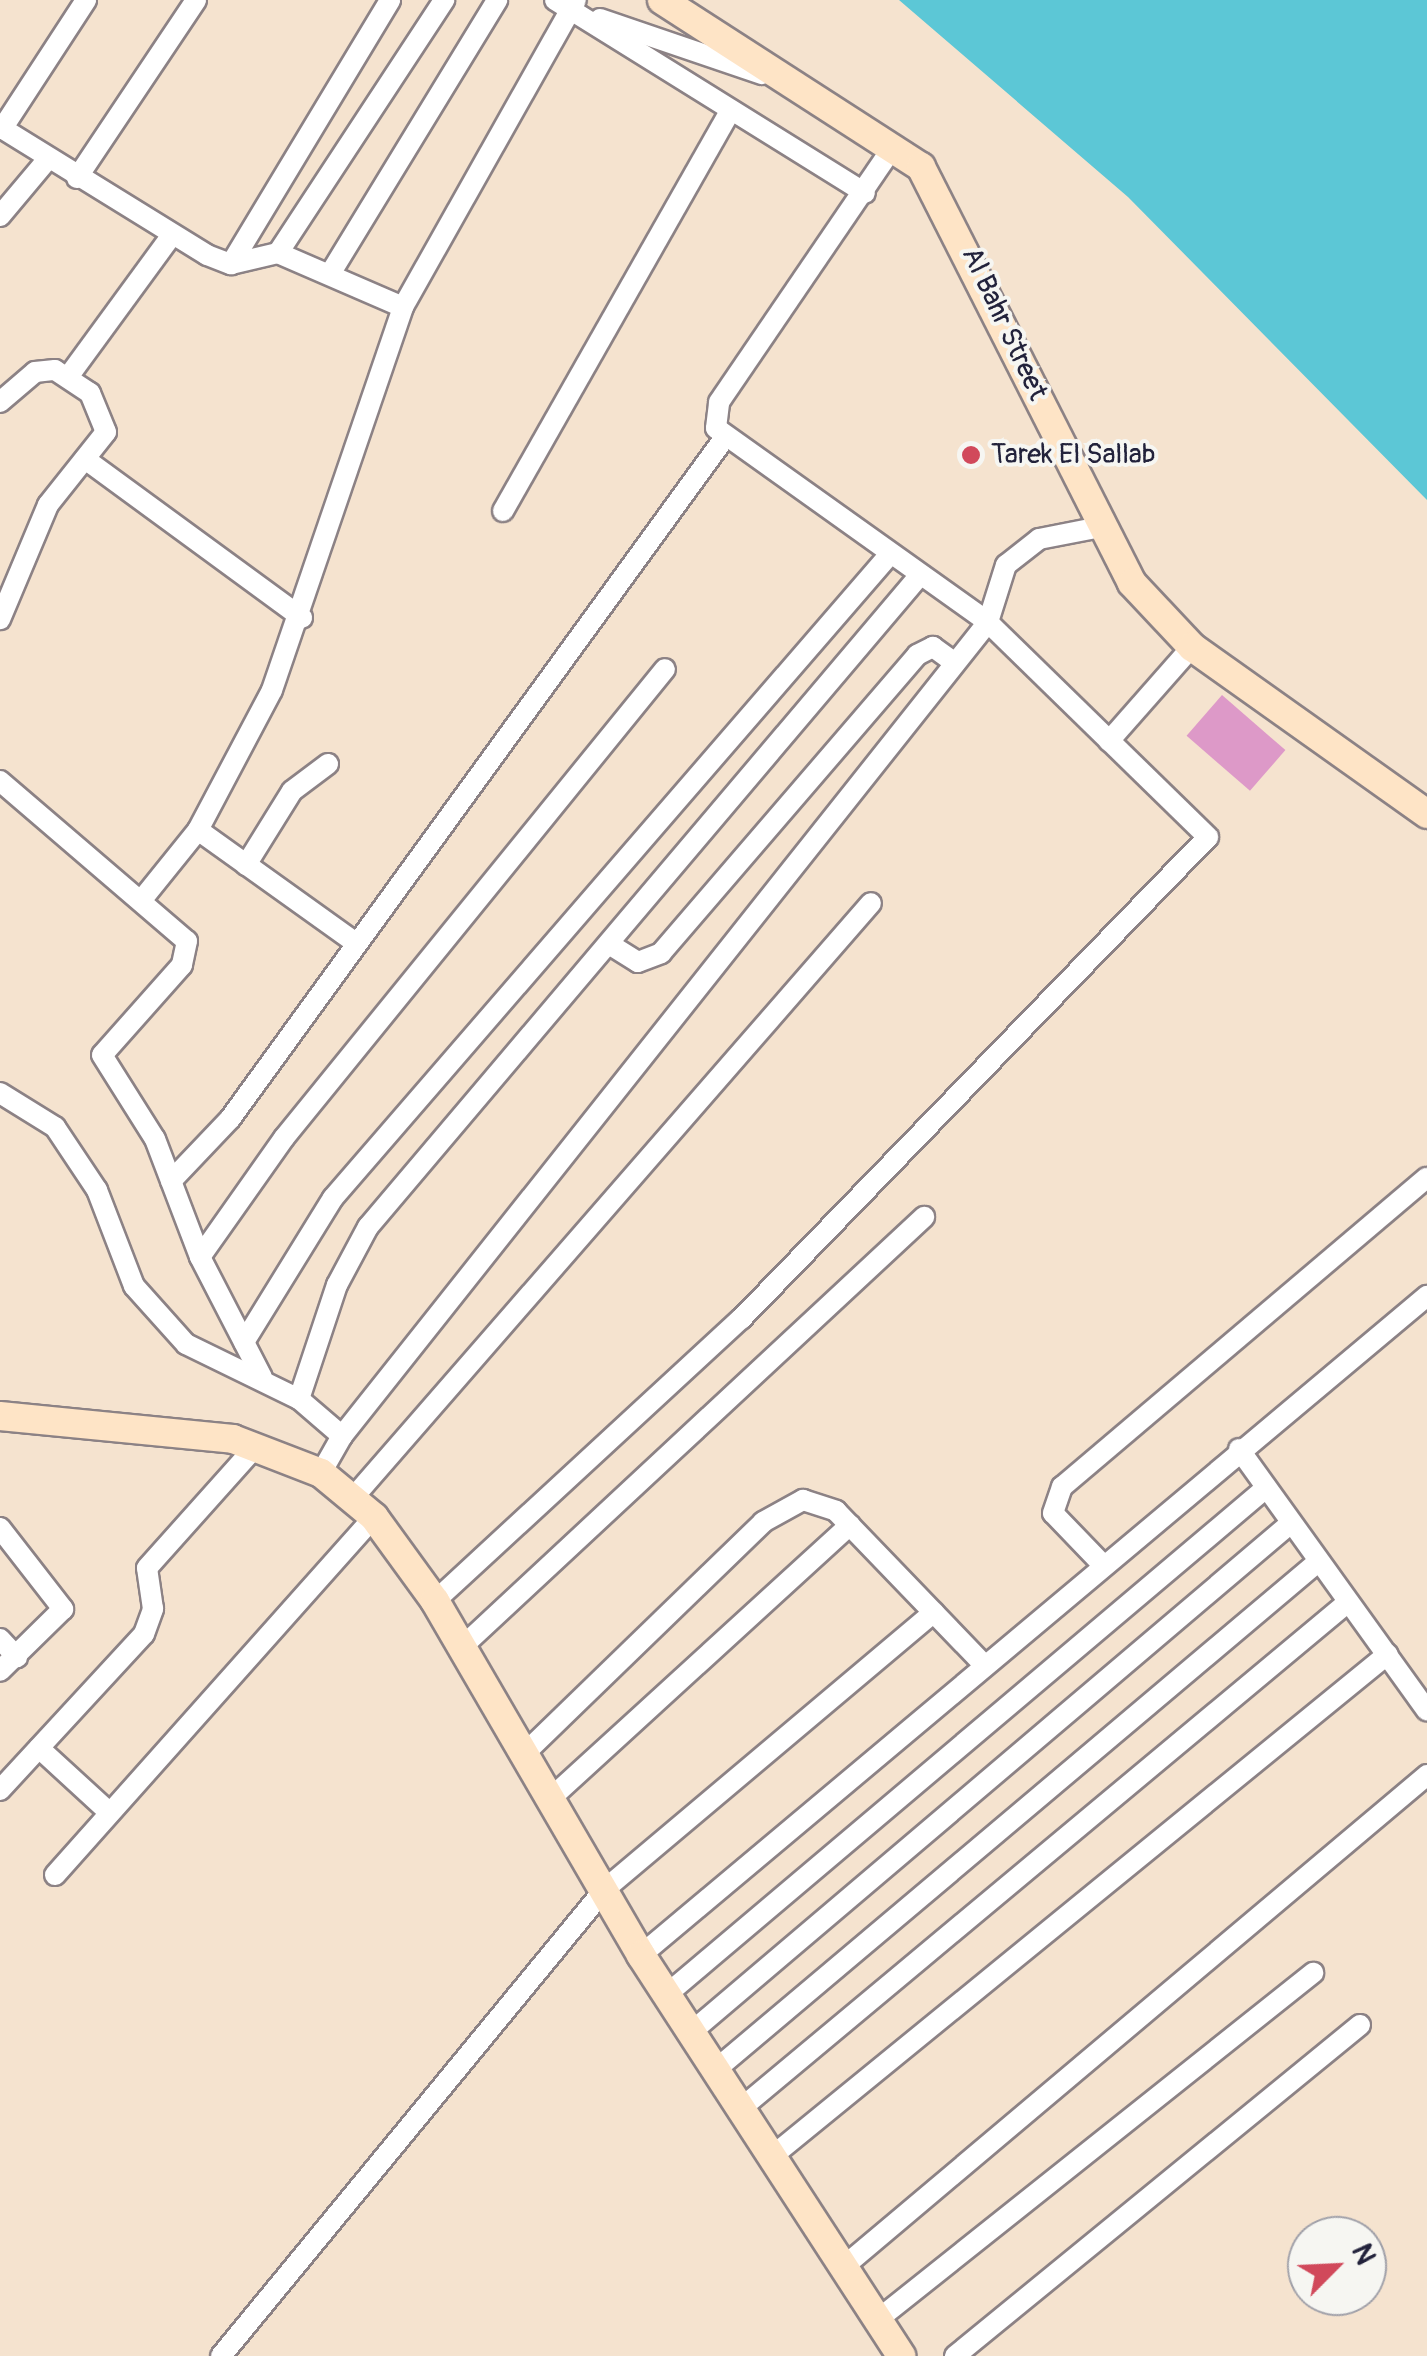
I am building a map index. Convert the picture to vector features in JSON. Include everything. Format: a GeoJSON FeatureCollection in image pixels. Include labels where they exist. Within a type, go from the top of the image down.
{"type":"FeatureCollection","features":[{"type":"Feature","properties":{"kind":"street"},"geometry":{"type":"LineString","coordinates":[[86,0],[1,128],[172,235],[231,264],[278,253],[403,306]]}},
{"type":"Feature","properties":{"kind":"street"},"geometry":{"type":"LineString","coordinates":[[77,178],[196,0]]}},
{"type":"Feature","properties":{"kind":"street"},"geometry":{"type":"LineString","coordinates":[[231,264],[390,0]]}},
{"type":"Feature","properties":{"kind":"street"},"geometry":{"type":"LineString","coordinates":[[278,253],[444,0]]}},
{"type":"Feature","properties":{"kind":"street"},"geometry":{"type":"LineString","coordinates":[[330,274],[497,0]]}},
{"type":"Feature","properties":{"kind":"street","name":"Al Bahr Street"},"geometry":{"type":"LineString","coordinates":[[662,0],[921,167],[948,208],[1100,526],[1132,583],[1192,647],[1427,814]]}},
{"type":"Feature","properties":{"kind":"street"},"geometry":{"type":"LineString","coordinates":[[567,3],[792,84]]}},
{"type":"Feature","properties":{"kind":"street"},"geometry":{"type":"LineString","coordinates":[[567,3],[865,194]]}},
{"type":"Feature","properties":{"kind":"street"},"geometry":{"type":"LineString","coordinates":[[144,897],[198,830],[302,618],[403,306],[567,3]]}},
{"type":"Feature","properties":{"kind":"street"},"geometry":{"type":"LineString","coordinates":[[503,510],[730,110]]}},
{"type":"Feature","properties":{"kind":"street"},"geometry":{"type":"LineString","coordinates":[[171,1181],[230,1119],[723,440],[719,402],[865,194],[893,147]]}},
{"type":"Feature","properties":{"kind":"street"},"geometry":{"type":"LineString","coordinates":[[0,216],[47,160]]}},
{"type":"Feature","properties":{"kind":"street"},"geometry":{"type":"LineString","coordinates":[[68,377],[172,235]]}},
{"type":"Feature","properties":{"kind":"street"},"geometry":{"type":"LineString","coordinates":[[0,402],[44,368],[68,377],[106,422],[85,459],[48,505],[0,619]]}},
{"type":"Feature","properties":{"kind":"street"},"geometry":{"type":"LineString","coordinates":[[435,1601],[741,1320],[1202,847],[1198,820],[1109,742],[988,622],[723,440]]}},
{"type":"Feature","properties":{"kind":"street"},"geometry":{"type":"LineString","coordinates":[[85,459],[302,618]]}},
{"type":"Feature","properties":{"kind":"street"},"geometry":{"type":"LineString","coordinates":[[321,1472],[342,1436],[988,622],[1006,565],[1021,550],[1100,526]]}},
{"type":"Feature","properties":{"kind":"street"},"geometry":{"type":"LineString","coordinates":[[244,1342],[332,1198],[890,554]]}},
{"type":"Feature","properties":{"kind":"street"},"geometry":{"type":"LineString","coordinates":[[299,1399],[338,1285],[368,1228],[920,575]]}},
{"type":"Feature","properties":{"kind":"street"},"geometry":{"type":"LineString","coordinates":[[608,944],[638,962],[661,952],[917,655],[933,647],[955,663]]}},
{"type":"Feature","properties":{"kind":"street"},"geometry":{"type":"LineString","coordinates":[[1109,742],[1192,647]]}},
{"type":"Feature","properties":{"kind":"street"},"geometry":{"type":"LineString","coordinates":[[200,1257],[296,1122],[665,668]]}},
{"type":"Feature","properties":{"kind":"street"},"geometry":{"type":"LineString","coordinates":[[246,865],[292,792],[328,764]]}},
{"type":"Feature","properties":{"kind":"street"},"geometry":{"type":"LineString","coordinates":[[0,781],[181,930],[188,952],[102,1055],[171,1181],[200,1257],[262,1378]]}},
{"type":"Feature","properties":{"kind":"street"},"geometry":{"type":"LineString","coordinates":[[198,830],[356,943]]}},
{"type":"Feature","properties":{"kind":"street"},"geometry":{"type":"LineString","coordinates":[[352,1498],[871,903]]}},
{"type":"Feature","properties":{"kind":"street"},"geometry":{"type":"LineString","coordinates":[[0,1093],[55,1127],[97,1190],[134,1286],[174,1330],[299,1399],[342,1436]]}},
{"type":"Feature","properties":{"kind":"street"},"geometry":{"type":"LineString","coordinates":[[1103,1566],[1054,1513],[1062,1488],[1427,1178]]}},
{"type":"Feature","properties":{"kind":"street"},"geometry":{"type":"LineString","coordinates":[[463,1646],[924,1217]]}},
{"type":"Feature","properties":{"kind":"street"},"geometry":{"type":"LineString","coordinates":[[641,1954],[1239,1449],[1427,1296]]}},
{"type":"Feature","properties":{"kind":"street"},"geometry":{"type":"LineString","coordinates":[[0,1416],[256,1446],[321,1472],[374,1517],[463,1646],[666,1995],[902,2356]]}},
{"type":"Feature","properties":{"kind":"street"},"geometry":{"type":"LineString","coordinates":[[0,1790],[144,1634],[153,1610],[147,1568],[256,1446]]}},
{"type":"Feature","properties":{"kind":"street"},"geometry":{"type":"LineString","coordinates":[[1239,1449],[1427,1712]]}},
{"type":"Feature","properties":{"kind":"street"},"geometry":{"type":"LineString","coordinates":[[666,1995],[1266,1488]]}},
{"type":"Feature","properties":{"kind":"street"},"geometry":{"type":"LineString","coordinates":[[525,1752],[763,1522],[818,1501],[850,1526],[986,1666]]}},
{"type":"Feature","properties":{"kind":"street"},"geometry":{"type":"LineString","coordinates":[[55,1875],[374,1517]]}},
{"type":"Feature","properties":{"kind":"street"},"geometry":{"type":"LineString","coordinates":[[690,2033],[1291,1522]]}},
{"type":"Feature","properties":{"kind":"street"},"geometry":{"type":"LineString","coordinates":[[551,1798],[850,1526]]}},
{"type":"Feature","properties":{"kind":"street"},"geometry":{"type":"LineString","coordinates":[[0,1528],[63,1609],[0,1671]]}},
{"type":"Feature","properties":{"kind":"street"},"geometry":{"type":"LineString","coordinates":[[714,2071],[1319,1561]]}},
{"type":"Feature","properties":{"kind":"street"},"geometry":{"type":"LineString","coordinates":[[739,2110],[1348,1602]]}},
{"type":"Feature","properties":{"kind":"street"},"geometry":{"type":"LineString","coordinates":[[221,2356],[604,1890],[934,1612]]}},
{"type":"Feature","properties":{"kind":"street"},"geometry":{"type":"LineString","coordinates":[[0,1639],[17,1657]]}},
{"type":"Feature","properties":{"kind":"street"},"geometry":{"type":"LineString","coordinates":[[770,2158],[1388,1654]]}},
{"type":"Feature","properties":{"kind":"street"},"geometry":{"type":"LineString","coordinates":[[38,1748],[110,1813]]}},
{"type":"Feature","properties":{"kind":"street"},"geometry":{"type":"LineString","coordinates":[[842,2268],[1427,1775]]}},
{"type":"Feature","properties":{"kind":"street"},"geometry":{"type":"LineString","coordinates":[[876,2321],[1313,1974]]}},
{"type":"Feature","properties":{"kind":"street"},"geometry":{"type":"LineString","coordinates":[[955,2356],[1360,2025]]}},
{"type":"Feature","properties":{"kind":"water"},"geometry":{"type":"Polygon","coordinates":[[[899,0],[1427,0],[1427,500],[1128,197],[899,0]]]}},
{"type":"Feature","properties":{"kind":"building"},"geometry":{"type":"Polygon","coordinates":[[[1222,695],[1285,750],[1250,791],[1187,736],[1222,695]]]}},
{"type":"Feature","properties":{"kind":"place","name":"Tarek El Sallab"},"geometry":{"type":"Point","coordinates":[971,455]}}]}
